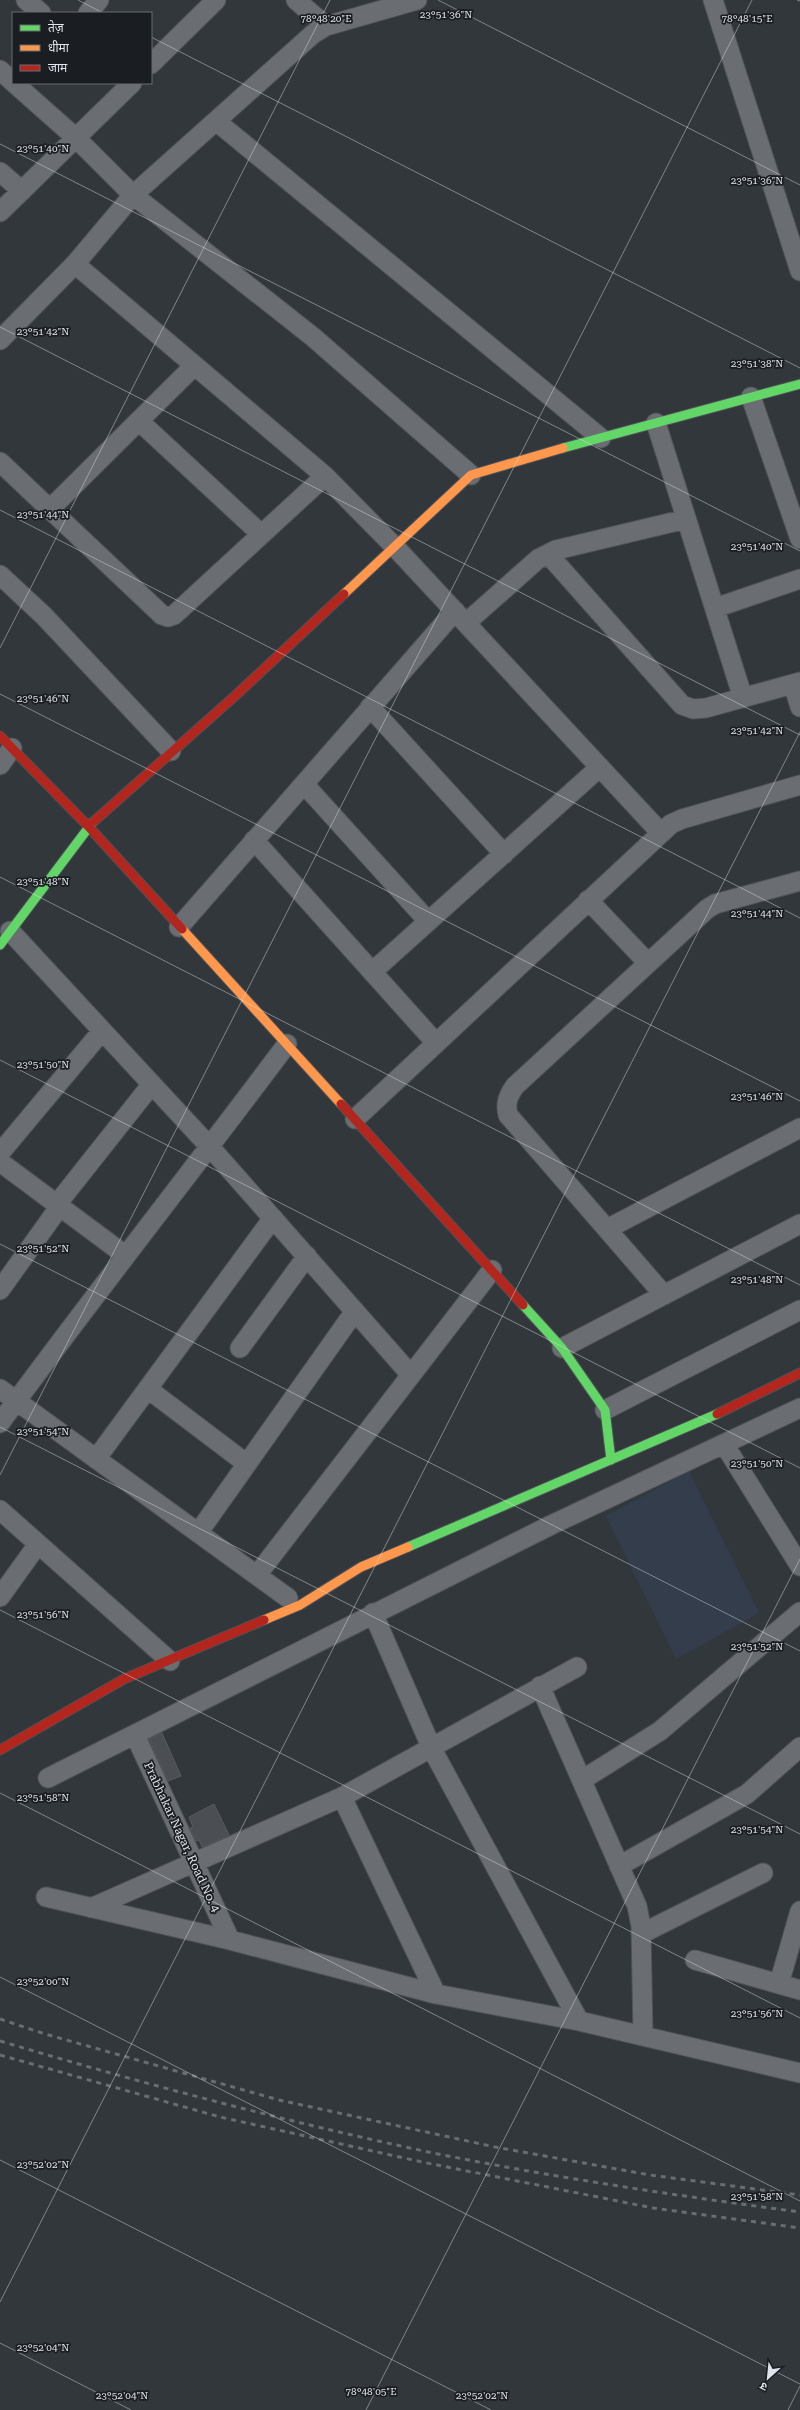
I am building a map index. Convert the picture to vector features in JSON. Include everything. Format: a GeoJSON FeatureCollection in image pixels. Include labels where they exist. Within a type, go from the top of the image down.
{"type":"FeatureCollection","features":[{"type":"Feature","properties":{"kind":"main road"},"geometry":{"type":"LineString","coordinates":[[5,938],[88,826],[236,695],[471,475],[800,384]]}},
{"type":"Feature","properties":{"kind":"main road"},"geometry":{"type":"LineString","coordinates":[[6,742],[88,826],[562,1348],[605,1410],[611,1460]]}},
{"type":"Feature","properties":{"kind":"main road"},"geometry":{"type":"LineString","coordinates":[[0,1750],[124,1679],[170,1661],[300,1605],[361,1567],[709,1418],[800,1373]]}},
{"type":"Feature","properties":{"kind":"street"},"geometry":{"type":"LineString","coordinates":[[26,0],[40,12]]}},
{"type":"Feature","properties":{"kind":"street"},"geometry":{"type":"LineString","coordinates":[[89,12],[99,0]]}},
{"type":"Feature","properties":{"kind":"street"},"geometry":{"type":"LineString","coordinates":[[296,0],[326,26]]}},
{"type":"Feature","properties":{"kind":"street"},"geometry":{"type":"LineString","coordinates":[[0,340],[75,264],[133,195],[301,44],[326,26],[418,0]]}},
{"type":"Feature","properties":{"kind":"street"},"geometry":{"type":"LineString","coordinates":[[713,0],[799,267]]}},
{"type":"Feature","properties":{"kind":"street"},"geometry":{"type":"LineString","coordinates":[[152,63],[204,4]]}},
{"type":"Feature","properties":{"kind":"street"},"geometry":{"type":"LineString","coordinates":[[0,70],[12,80]]}},
{"type":"Feature","properties":{"kind":"street"},"geometry":{"type":"LineString","coordinates":[[16,84],[76,138],[133,195],[313,337],[471,475]]}},
{"type":"Feature","properties":{"kind":"street"},"geometry":{"type":"LineString","coordinates":[[0,212],[129,84]]}},
{"type":"Feature","properties":{"kind":"street"},"geometry":{"type":"LineString","coordinates":[[216,121],[601,438]]}},
{"type":"Feature","properties":{"kind":"street"},"geometry":{"type":"LineString","coordinates":[[0,172],[22,191]]}},
{"type":"Feature","properties":{"kind":"street"},"geometry":{"type":"LineString","coordinates":[[75,264],[325,476],[395,547],[661,833]]}},
{"type":"Feature","properties":{"kind":"street"},"geometry":{"type":"LineString","coordinates":[[50,509],[194,366]]}},
{"type":"Feature","properties":{"kind":"street"},"geometry":{"type":"LineString","coordinates":[[751,397],[800,539]]}},
{"type":"Feature","properties":{"kind":"street"},"geometry":{"type":"LineString","coordinates":[[139,420],[261,534]]}},
{"type":"Feature","properties":{"kind":"street"},"geometry":{"type":"LineString","coordinates":[[656,423],[742,698]]}},
{"type":"Feature","properties":{"kind":"street"},"geometry":{"type":"LineString","coordinates":[[0,462],[162,615],[168,617],[174,615],[325,476]]}},
{"type":"Feature","properties":{"kind":"street"},"geometry":{"type":"LineString","coordinates":[[179,927],[370,708],[460,617],[548,554],[686,519]]}},
{"type":"Feature","properties":{"kind":"street"},"geometry":{"type":"LineString","coordinates":[[548,554],[682,705],[693,709],[706,708],[797,683],[800,706]]}},
{"type":"Feature","properties":{"kind":"street"},"geometry":{"type":"LineString","coordinates":[[0,575],[44,616],[171,751]]}},
{"type":"Feature","properties":{"kind":"street"},"geometry":{"type":"LineString","coordinates":[[715,608],[800,580]]}},
{"type":"Feature","properties":{"kind":"street"},"geometry":{"type":"LineString","coordinates":[[370,708],[504,854]]}},
{"type":"Feature","properties":{"kind":"street"},"geometry":{"type":"LineString","coordinates":[[0,765],[6,742]]}},
{"type":"Feature","properties":{"kind":"street"},"geometry":{"type":"LineString","coordinates":[[372,972],[600,767]]}},
{"type":"Feature","properties":{"kind":"street"},"geometry":{"type":"LineString","coordinates":[[304,784],[428,921]]}},
{"type":"Feature","properties":{"kind":"street"},"geometry":{"type":"LineString","coordinates":[[355,1119],[661,833],[682,819],[800,785]]}},
{"type":"Feature","properties":{"kind":"street"},"geometry":{"type":"LineString","coordinates":[[254,840],[436,1043]]}},
{"type":"Feature","properties":{"kind":"street"},"geometry":{"type":"LineString","coordinates":[[664,1295],[508,1115],[505,1106],[515,1086],[706,909],[715,904],[800,881]]}},
{"type":"Feature","properties":{"kind":"street"},"geometry":{"type":"LineString","coordinates":[[588,900],[648,963]]}},
{"type":"Feature","properties":{"kind":"street"},"geometry":{"type":"LineString","coordinates":[[5,938],[102,1030],[210,1147],[411,1375]]}},
{"type":"Feature","properties":{"kind":"street"},"geometry":{"type":"LineString","coordinates":[[0,1153],[102,1030]]}},
{"type":"Feature","properties":{"kind":"street"},"geometry":{"type":"LineString","coordinates":[[0,1423],[125,1255],[210,1147],[287,1044]]}},
{"type":"Feature","properties":{"kind":"street"},"geometry":{"type":"LineString","coordinates":[[0,1290],[58,1205],[152,1084]]}},
{"type":"Feature","properties":{"kind":"street"},"geometry":{"type":"LineString","coordinates":[[607,1229],[800,1128]]}},
{"type":"Feature","properties":{"kind":"street"},"geometry":{"type":"LineString","coordinates":[[0,1162],[125,1255]]}},
{"type":"Feature","properties":{"kind":"street"},"geometry":{"type":"LineString","coordinates":[[96,1459],[273,1218]]}},
{"type":"Feature","properties":{"kind":"street"},"geometry":{"type":"LineString","coordinates":[[562,1348],[800,1224]]}},
{"type":"Feature","properties":{"kind":"street"},"geometry":{"type":"LineString","coordinates":[[240,1348],[307,1256]]}},
{"type":"Feature","properties":{"kind":"street"},"geometry":{"type":"LineString","coordinates":[[257,1575],[492,1270]]}},
{"type":"Feature","properties":{"kind":"street"},"geometry":{"type":"LineString","coordinates":[[605,1410],[800,1310]]}},
{"type":"Feature","properties":{"kind":"street"},"geometry":{"type":"LineString","coordinates":[[198,1533],[354,1311]]}},
{"type":"Feature","properties":{"kind":"street"},"geometry":{"type":"LineString","coordinates":[[0,1389],[288,1598]]}},
{"type":"Feature","properties":{"kind":"street"},"geometry":{"type":"LineString","coordinates":[[148,1389],[247,1464]]}},
{"type":"Feature","properties":{"kind":"street"},"geometry":{"type":"LineString","coordinates":[[48,1778],[373,1613],[551,1525],[800,1408]]}},
{"type":"Feature","properties":{"kind":"street"},"geometry":{"type":"LineString","coordinates":[[724,1444],[800,1566]]}},
{"type":"Feature","properties":{"kind":"street"},"geometry":{"type":"LineString","coordinates":[[0,1510],[170,1661]]}},
{"type":"Feature","properties":{"kind":"street"},"geometry":{"type":"LineString","coordinates":[[0,1597],[38,1544]]}},
{"type":"Feature","properties":{"kind":"street"},"geometry":{"type":"LineString","coordinates":[[582,1780],[660,1731],[800,1612]]}},
{"type":"Feature","properties":{"kind":"street"},"geometry":{"type":"LineString","coordinates":[[373,1613],[432,1749],[579,2021]]}},
{"type":"Feature","properties":{"kind":"street"},"geometry":{"type":"LineString","coordinates":[[91,1908],[342,1797],[432,1749],[540,1686],[577,1667]]}},
{"type":"Feature","properties":{"kind":"street"},"geometry":{"type":"LineString","coordinates":[[540,1686],[637,1906],[641,1934],[643,2036]]}},
{"type":"Feature","properties":{"kind":"street","name":"Prabhakar Nagar, Road No. 4"},"geometry":{"type":"LineString","coordinates":[[135,1735],[230,1940]]}},
{"type":"Feature","properties":{"kind":"street"},"geometry":{"type":"LineString","coordinates":[[619,1866],[747,1794],[800,1747]]}},
{"type":"Feature","properties":{"kind":"street"},"geometry":{"type":"LineString","coordinates":[[342,1797],[436,1994]]}},
{"type":"Feature","properties":{"kind":"street"},"geometry":{"type":"LineString","coordinates":[[641,1934],[763,1873]]}},
{"type":"Feature","properties":{"kind":"street"},"geometry":{"type":"LineString","coordinates":[[46,1897],[230,1940],[436,1994],[579,2021],[800,2073]]}},
{"type":"Feature","properties":{"kind":"street"},"geometry":{"type":"LineString","coordinates":[[779,1984],[800,1911]]}},
{"type":"Feature","properties":{"kind":"street"},"geometry":{"type":"LineString","coordinates":[[694,1960],[800,1990]]}},
{"type":"Feature","properties":{"kind":"shaded area"},"geometry":{"type":"Polygon","coordinates":[[[689,1471],[759,1613],[676,1659],[606,1516],[689,1471]]]}},
{"type":"Feature","properties":{"kind":"building"},"geometry":{"type":"Polygon","coordinates":[[[162,1733],[181,1776],[168,1781],[149,1739],[162,1733]]]}},
{"type":"Feature","properties":{"kind":"building"},"geometry":{"type":"Polygon","coordinates":[[[214,1804],[229,1835],[202,1847],[199,1840],[196,1841],[190,1828],[193,1827],[189,1817],[214,1804]]]}},
{"type":"Feature","properties":{"kind":"railway"},"geometry":{"type":"LineString","coordinates":[[0,2019],[45,2034],[279,2100],[495,2147],[650,2175],[800,2195]]}},
{"type":"Feature","properties":{"kind":"railway"},"geometry":{"type":"LineString","coordinates":[[0,2041],[218,2102],[438,2154],[619,2186],[800,2212]]}},
{"type":"Feature","properties":{"kind":"railway"},"geometry":{"type":"LineString","coordinates":[[0,2055],[220,2117],[422,2162],[653,2208],[800,2228]]}},
{"type":"Feature","properties":{"kind":"traffic: fast"},"geometry":{"type":"LineString","coordinates":[[563,448],[800,384]]}},
{"type":"Feature","properties":{"kind":"traffic: fast"},"geometry":{"type":"LineString","coordinates":[[0,945],[92,823]]}},
{"type":"Feature","properties":{"kind":"traffic: fast"},"geometry":{"type":"LineString","coordinates":[[523,1305],[562,1348],[605,1410],[611,1460]]}},
{"type":"Feature","properties":{"kind":"traffic: fast"},"geometry":{"type":"LineString","coordinates":[[408,1547],[717,1414]]}},
{"type":"Feature","properties":{"kind":"traffic: slow"},"geometry":{"type":"LineString","coordinates":[[344,594],[471,475],[563,448]]}},
{"type":"Feature","properties":{"kind":"traffic: slow"},"geometry":{"type":"LineString","coordinates":[[182,929],[341,1104]]}},
{"type":"Feature","properties":{"kind":"traffic: slow"},"geometry":{"type":"LineString","coordinates":[[264,1620],[300,1605],[361,1567],[408,1547]]}},
{"type":"Feature","properties":{"kind":"traffic: jam"},"geometry":{"type":"LineString","coordinates":[[92,823],[236,695],[344,594]]}},
{"type":"Feature","properties":{"kind":"traffic: jam"},"geometry":{"type":"LineString","coordinates":[[0,736],[88,826],[182,929]]}},
{"type":"Feature","properties":{"kind":"traffic: jam"},"geometry":{"type":"LineString","coordinates":[[341,1104],[523,1305]]}},
{"type":"Feature","properties":{"kind":"traffic: jam"},"geometry":{"type":"LineString","coordinates":[[717,1414],[800,1373]]}},
{"type":"Feature","properties":{"kind":"traffic: jam"},"geometry":{"type":"LineString","coordinates":[[0,1750],[124,1679],[264,1620]]}}]}
